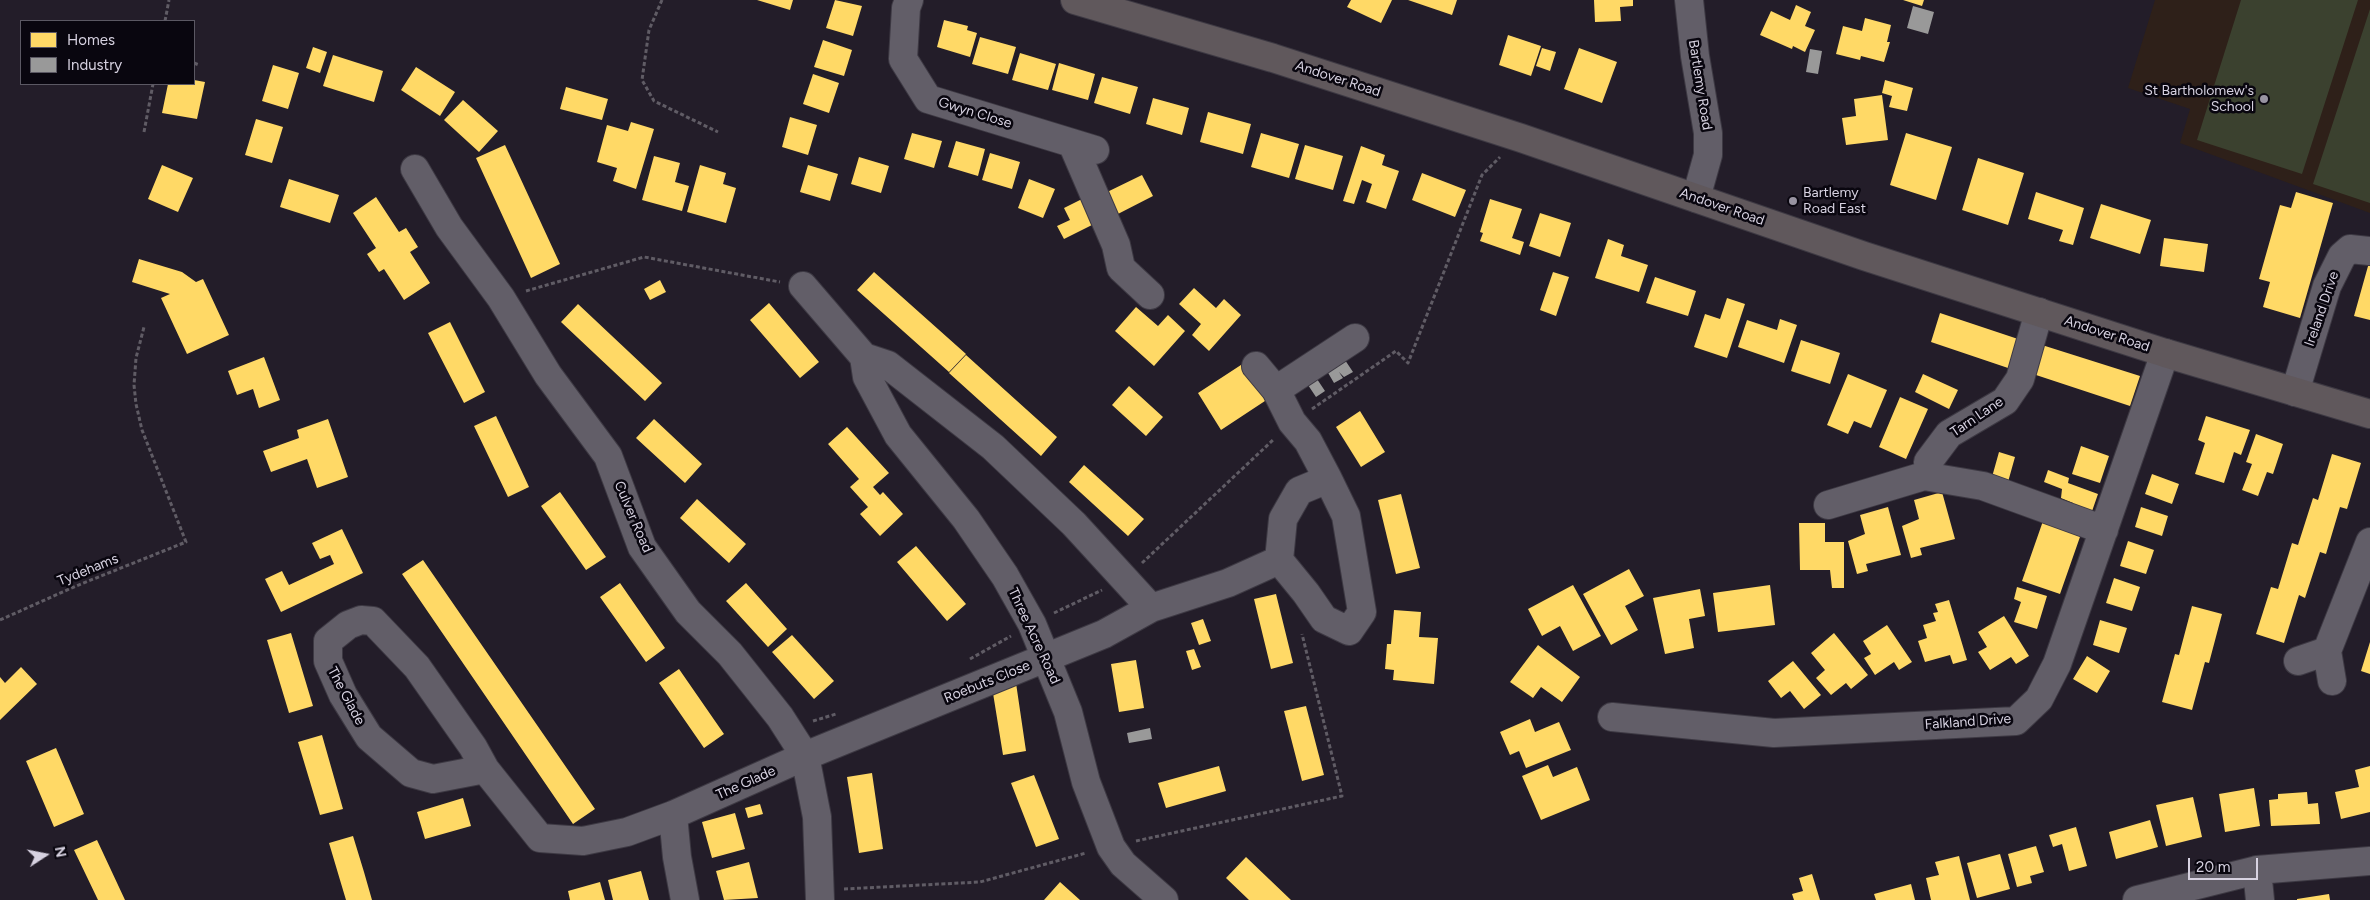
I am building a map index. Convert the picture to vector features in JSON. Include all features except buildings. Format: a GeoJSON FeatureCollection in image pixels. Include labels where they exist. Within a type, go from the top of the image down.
{"type":"FeatureCollection","features":[{"type":"Feature","properties":{"kind":"main road","name":"Andover Road"},"geometry":{"type":"LineString","coordinates":[[1075,0],[1273,58],[1521,138],[1864,256],[2165,353],[2370,414]]}},
{"type":"Feature","properties":{"kind":"street","name":"Gwyn Close"},"geometry":{"type":"LineString","coordinates":[[909,0],[906,8],[903,59],[928,98],[1083,147],[1116,245],[1121,268],[1150,296]]}},
{"type":"Feature","properties":{"kind":"street","name":"Bartlemy Road"},"geometry":{"type":"LineString","coordinates":[[1689,0],[1695,56],[1708,133],[1708,154],[1696,198]]}},
{"type":"Feature","properties":{"kind":"street","name":"Culver Road"},"geometry":{"type":"LineString","coordinates":[[415,169],[449,228],[501,298],[548,375],[608,456],[642,547],[688,612],[730,654],[788,729],[805,756],[817,817],[820,895]]}},
{"type":"Feature","properties":{"kind":"street","name":"Ireland Drive"},"geometry":{"type":"LineString","coordinates":[[2295,392],[2327,286],[2342,256],[2350,249],[2370,251]]}},
{"type":"Feature","properties":{"kind":"street","name":"Three Acre Road"},"geometry":{"type":"LineString","coordinates":[[803,286],[864,357],[867,377],[898,435],[966,519],[1005,576],[1032,624],[1068,712],[1086,782],[1111,847],[1123,864],[1164,900]]}},
{"type":"Feature","properties":{"kind":"street","name":"Tarn Lane"},"geometry":{"type":"LineString","coordinates":[[1928,462],[1949,434],[2005,401],[2020,379],[2039,312]]}},
{"type":"Feature","properties":{"kind":"street"},"geometry":{"type":"LineString","coordinates":[[1276,390],[1355,338]]}},
{"type":"Feature","properties":{"kind":"street","name":"Falkland Drive"},"geometry":{"type":"LineString","coordinates":[[1612,717],[1774,733],[2016,721],[2039,700],[2057,664],[2165,353]]}},
{"type":"Feature","properties":{"kind":"street"},"geometry":{"type":"LineString","coordinates":[[864,357],[888,365],[993,447],[1074,524],[1151,608]]}},
{"type":"Feature","properties":{"kind":"street"},"geometry":{"type":"LineString","coordinates":[[1256,366],[1276,390],[1292,422],[1308,441],[1328,479],[1346,516],[1362,612],[1349,631],[1324,619],[1279,560],[1283,519],[1299,491],[1328,479]]}},
{"type":"Feature","properties":{"kind":"street"},"geometry":{"type":"LineString","coordinates":[[1828,505],[1924,476],[1983,486],[2104,530]]}},
{"type":"Feature","properties":{"kind":"street"},"geometry":{"type":"LineString","coordinates":[[2332,681],[2327,651],[2370,542]]}},
{"type":"Feature","properties":{"kind":"street","name":"Roebuts Close"},"geometry":{"type":"LineString","coordinates":[[805,756],[1104,634],[1151,608],[1228,583],[1279,560]]}},
{"type":"Feature","properties":{"kind":"street","name":"The Glade"},"geometry":{"type":"LineString","coordinates":[[484,769],[432,779],[411,773],[369,737],[343,695],[328,661],[328,641],[348,625],[361,620],[373,622],[417,667],[468,739],[484,769],[540,838],[583,841],[627,832],[673,815],[805,756]]}},
{"type":"Feature","properties":{"kind":"street"},"geometry":{"type":"LineString","coordinates":[[2298,661],[2327,651]]}},
{"type":"Feature","properties":{"kind":"street"},"geometry":{"type":"LineString","coordinates":[[673,815],[677,857],[685,900]]}},
{"type":"Feature","properties":{"kind":"street"},"geometry":{"type":"LineString","coordinates":[[2137,900],[2257,870],[2370,860]]}},
{"type":"Feature","properties":{"kind":"street"},"geometry":{"type":"LineString","coordinates":[[2257,870],[2260,900]]}},
{"type":"Feature","properties":{"kind":"path"},"geometry":{"type":"LineString","coordinates":[[165,20],[169,0]]}},
{"type":"Feature","properties":{"kind":"path"},"geometry":{"type":"LineString","coordinates":[[662,0],[649,30],[642,80],[654,101],[718,132]]}},
{"type":"Feature","properties":{"kind":"path"},"geometry":{"type":"LineString","coordinates":[[195,63],[199,65]]}},
{"type":"Feature","properties":{"kind":"path"},"geometry":{"type":"LineString","coordinates":[[144,132],[153,85]]}},
{"type":"Feature","properties":{"kind":"path"},"geometry":{"type":"LineString","coordinates":[[963,663],[1032,624],[1125,579],[1292,422],[1396,351],[1408,363],[1482,175],[1521,138]]}},
{"type":"Feature","properties":{"kind":"path"},"geometry":{"type":"LineString","coordinates":[[501,298],[644,257],[803,286]]}},
{"type":"Feature","properties":{"kind":"path","name":"Tydehams"},"geometry":{"type":"LineString","coordinates":[[0,620],[76,586],[186,542],[142,430],[136,404],[134,385],[136,358],[144,327]]}},
{"type":"Feature","properties":{"kind":"path"},"geometry":{"type":"LineString","coordinates":[[820,895],[980,882],[1111,847],[1342,796],[1300,626]]}},
{"type":"Feature","properties":{"kind":"path"},"geometry":{"type":"LineString","coordinates":[[788,729],[842,712]]}},
{"type":"Feature","properties":{"kind":"shaded area","name":"St Bartholomew's School"},"geometry":{"type":"Polygon","coordinates":[[[2155,0],[2370,0],[2370,213],[2180,143],[2190,109],[2128,88],[2155,0]]]}},
{"type":"Feature","properties":{"kind":"green space"},"geometry":{"type":"Polygon","coordinates":[[[2241,0],[2358,0],[2302,174],[2197,140],[2241,0]]]}},
{"type":"Feature","properties":{"kind":"green space"},"geometry":{"type":"Polygon","coordinates":[[[2370,9],[2370,203],[2313,184],[2370,9]]]}},
{"type":"Feature","properties":{"kind":"place","name":"St Bartholomew's School"},"geometry":{"type":"Point","coordinates":[2264,99]}},
{"type":"Feature","properties":{"kind":"place","name":"Bartlemy Road East"},"geometry":{"type":"Point","coordinates":[1793,201]}}]}
